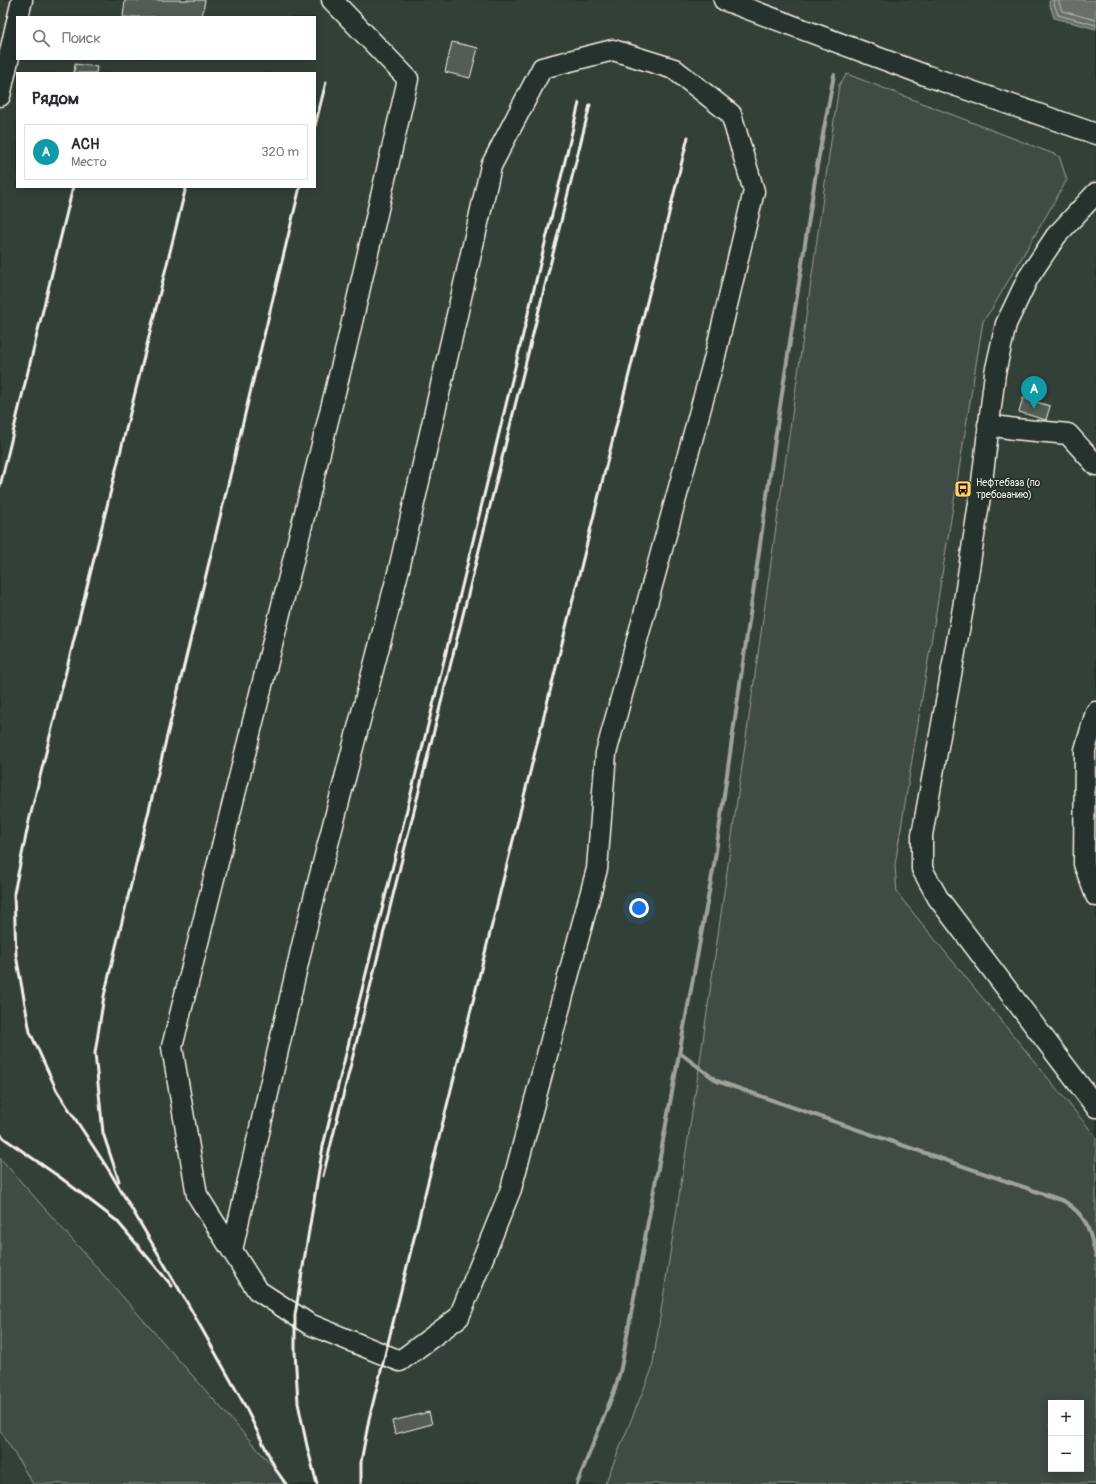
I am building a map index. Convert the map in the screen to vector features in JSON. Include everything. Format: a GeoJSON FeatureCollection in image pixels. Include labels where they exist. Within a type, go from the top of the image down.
{"type":"FeatureCollection","features":[{"type":"Feature","properties":{"kind":"street"},"geometry":{"type":"LineString","coordinates":[[18,16],[22,0]]}},
{"type":"Feature","properties":{"kind":"street"},"geometry":{"type":"LineString","coordinates":[[232,1250],[304,937],[399,569],[491,166],[542,68],[613,50],[674,69],[731,114],[754,191],[715,356],[606,753],[597,869],[511,1189],[460,1317],[400,1361],[309,1324],[257,1290],[197,1195],[172,1047],[346,348],[408,79],[332,0]]}},
{"type":"Feature","properties":{"kind":"street"},"geometry":{"type":"LineString","coordinates":[[724,0],[925,75],[1096,134]]}},
{"type":"Feature","properties":{"kind":"street"},"geometry":{"type":"LineString","coordinates":[[0,96],[16,25]]}},
{"type":"Feature","properties":{"kind":"street"},"geometry":{"type":"LineString","coordinates":[[1096,193],[1056,236],[1028,278],[1006,324],[995,373],[963,608],[922,835],[922,869],[938,898],[1096,1106]]}},
{"type":"Feature","properties":{"kind":"street"},"geometry":{"type":"LineString","coordinates":[[988,425],[1068,434],[1096,465]]}},
{"type":"Feature","properties":{"kind":"street"},"geometry":{"type":"LineString","coordinates":[[1096,712],[1085,750],[1084,864],[1096,896]]}},
{"type":"Feature","properties":{"kind":"shaded area"},"geometry":{"type":"Polygon","coordinates":[[[0,0],[1096,0],[1096,1484],[0,1484],[0,0]]]}},
{"type":"Feature","properties":{"kind":"shaded area"},"geometry":{"type":"Polygon","coordinates":[[[847,74],[1059,156],[1067,180],[993,307],[983,321],[895,865],[897,893],[1096,1137],[1096,1484],[605,1484],[652,1369],[699,1068],[839,85],[847,74]]]}},
{"type":"Feature","properties":{"kind":"shaded area"},"geometry":{"type":"Polygon","coordinates":[[[0,1158],[276,1470],[284,1484],[33,1484],[0,1430],[0,1158]]]}},
{"type":"Feature","properties":{"kind":"water"},"geometry":{"type":"Polygon","coordinates":[[[1050,0],[1096,0],[1096,29],[1054,18],[1049,2],[1050,0]]]}},
{"type":"Feature","properties":{"kind":"building"},"geometry":{"type":"Polygon","coordinates":[[[125,0],[205,0],[202,16],[123,16],[125,0]]]}},
{"type":"Feature","properties":{"kind":"building"},"geometry":{"type":"Polygon","coordinates":[[[452,42],[478,48],[470,78],[445,72],[452,42]]]}},
{"type":"Feature","properties":{"kind":"building"},"geometry":{"type":"Polygon","coordinates":[[[75,64],[97,67],[96,72],[74,72],[75,64]]]}},
{"type":"Feature","properties":{"kind":"building"},"geometry":{"type":"Polygon","coordinates":[[[1023,398],[1050,406],[1046,420],[1019,412],[1023,398]]]}},
{"type":"Feature","properties":{"kind":"building"},"geometry":{"type":"Polygon","coordinates":[[[429,1412],[432,1424],[395,1434],[392,1421],[429,1412]]]}},
{"type":"Feature","properties":{"kind":"waterway"},"geometry":{"type":"LineString","coordinates":[[577,1484],[615,1389],[621,1368],[714,865],[777,426],[817,166],[834,75]]}},
{"type":"Feature","properties":{"kind":"waterway"},"geometry":{"type":"LineString","coordinates":[[680,1053],[717,1081],[1064,1201],[1083,1218],[1089,1231],[1096,1256]]}},
{"type":"Feature","properties":{"kind":"railway"},"geometry":{"type":"LineString","coordinates":[[316,122],[326,82]]}},
{"type":"Feature","properties":{"kind":"railway"},"geometry":{"type":"LineString","coordinates":[[317,1484],[298,1403],[295,1351],[295,1315],[323,1146],[440,677],[579,103]]}},
{"type":"Feature","properties":{"kind":"railway"},"geometry":{"type":"LineString","coordinates":[[323,1176],[590,105]]}},
{"type":"Feature","properties":{"kind":"railway"},"geometry":{"type":"LineString","coordinates":[[361,1484],[361,1462],[369,1419],[688,137]]}},
{"type":"Feature","properties":{"kind":"railway"},"geometry":{"type":"LineString","coordinates":[[0,486],[73,188]]}},
{"type":"Feature","properties":{"kind":"railway"},"geometry":{"type":"LineString","coordinates":[[186,188],[29,821],[14,893],[16,955],[30,1032],[57,1091],[110,1172],[189,1306],[244,1404],[276,1470],[286,1484]]}},
{"type":"Feature","properties":{"kind":"railway"},"geometry":{"type":"LineString","coordinates":[[119,1181],[103,1133],[95,1053],[104,996],[300,188]]}},
{"type":"Feature","properties":{"kind":"railway"},"geometry":{"type":"LineString","coordinates":[[0,1134],[117,1221],[172,1286]]}},
{"type":"Feature","properties":{"kind":"place","name":"АСН"},"geometry":{"type":"Point","coordinates":[1034,409]}},
{"type":"Feature","properties":{"kind":"place","name":"Нефтебаза (по требованию)"},"geometry":{"type":"Point","coordinates":[963,489]}}]}
